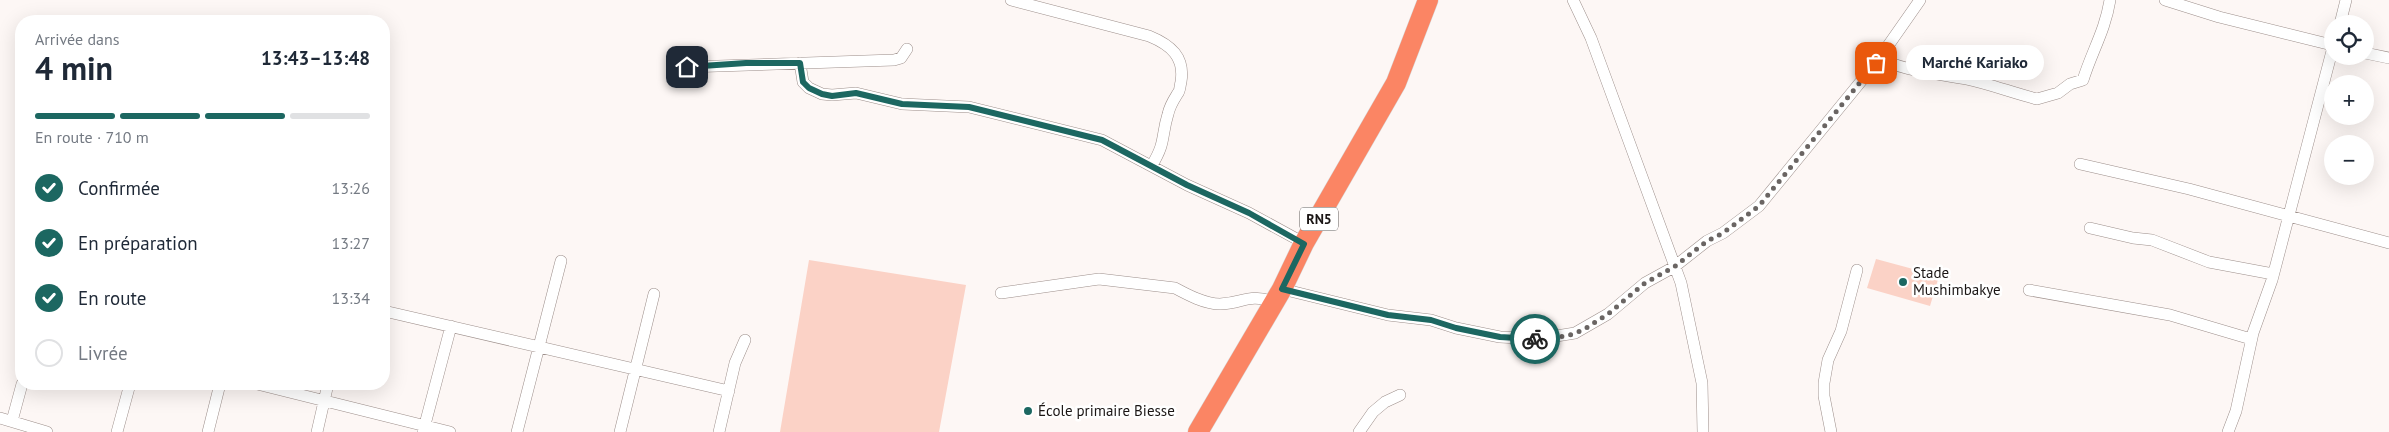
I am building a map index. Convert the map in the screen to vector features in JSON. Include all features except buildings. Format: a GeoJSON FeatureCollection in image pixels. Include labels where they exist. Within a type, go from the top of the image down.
{"type":"FeatureCollection","features":[{"type":"Feature","properties":{"kind":"highway","name":"RN5"},"geometry":{"type":"LineString","coordinates":[[1198,432],[1278,295],[1304,244],[1396,83],[1428,0]]}},
{"type":"Feature","properties":{"kind":"street"},"geometry":{"type":"LineString","coordinates":[[1011,0],[1150,36],[1161,40],[1179,57],[1182,62],[1180,88],[1171,101],[1162,149],[1152,165]]}},
{"type":"Feature","properties":{"kind":"street"},"geometry":{"type":"LineString","coordinates":[[1573,0],[1591,38],[1681,284],[1700,368],[1703,432]]}},
{"type":"Feature","properties":{"kind":"street"},"geometry":{"type":"LineString","coordinates":[[1001,293],[1099,279],[1175,288],[1186,294],[1217,304],[1233,303],[1254,297],[1278,295],[1388,315],[1431,320],[1491,336],[1538,339],[1567,336],[1583,330],[1608,314],[1645,283],[1674,267],[1707,241],[1723,233],[1759,206],[1880,57],[1920,0]]}},
{"type":"Feature","properties":{"kind":"street"},"geometry":{"type":"LineString","coordinates":[[1880,57],[1887,62],[1918,71],[1966,79],[2036,98],[2048,98],[2083,80],[2106,25],[2110,0]]}},
{"type":"Feature","properties":{"kind":"street"},"geometry":{"type":"LineString","coordinates":[[2164,0],[2220,17],[2324,43]]}},
{"type":"Feature","properties":{"kind":"street"},"geometry":{"type":"LineString","coordinates":[[2342,15],[2346,0]]}},
{"type":"Feature","properties":{"kind":"street"},"geometry":{"type":"LineString","coordinates":[[687,67],[746,63],[894,60],[901,58],[907,49]]}},
{"type":"Feature","properties":{"kind":"street"},"geometry":{"type":"LineString","coordinates":[[2374,55],[2389,58]]}},
{"type":"Feature","properties":{"kind":"street"},"geometry":{"type":"LineString","coordinates":[[800,63],[803,82],[809,88],[822,94],[832,96],[856,93],[902,104],[969,107],[1102,140],[1187,185],[1249,213],[1304,244]]}},
{"type":"Feature","properties":{"kind":"street"},"geometry":{"type":"LineString","coordinates":[[2228,432],[2236,411],[2251,339],[2273,274],[2328,65]]}},
{"type":"Feature","properties":{"kind":"street"},"geometry":{"type":"LineString","coordinates":[[2080,164],[2129,174],[2389,243]]}},
{"type":"Feature","properties":{"kind":"street"},"geometry":{"type":"LineString","coordinates":[[2090,228],[2133,238],[2152,240],[2209,262],[2273,274]]}},
{"type":"Feature","properties":{"kind":"street"},"geometry":{"type":"LineString","coordinates":[[517,432],[561,261]]}},
{"type":"Feature","properties":{"kind":"street"},"geometry":{"type":"LineString","coordinates":[[1831,432],[1824,396],[1824,383],[1828,360],[1841,331],[1856,270]]}},
{"type":"Feature","properties":{"kind":"street"},"geometry":{"type":"LineString","coordinates":[[2028,290],[2170,315],[2251,339]]}},
{"type":"Feature","properties":{"kind":"street"},"geometry":{"type":"LineString","coordinates":[[620,432],[654,294]]}},
{"type":"Feature","properties":{"kind":"street"},"geometry":{"type":"LineString","coordinates":[[390,311],[728,391]]}},
{"type":"Feature","properties":{"kind":"street"},"geometry":{"type":"LineString","coordinates":[[424,429],[451,326]]}},
{"type":"Feature","properties":{"kind":"street"},"geometry":{"type":"LineString","coordinates":[[719,432],[735,363],[745,340]]}},
{"type":"Feature","properties":{"kind":"street"},"geometry":{"type":"LineString","coordinates":[[12,421],[20,390]]}},
{"type":"Feature","properties":{"kind":"street"},"geometry":{"type":"LineString","coordinates":[[117,432],[128,390]]}},
{"type":"Feature","properties":{"kind":"street"},"geometry":{"type":"LineString","coordinates":[[208,432],[218,390]]}},
{"type":"Feature","properties":{"kind":"street"},"geometry":{"type":"LineString","coordinates":[[283,390],[424,429],[450,432]]}},
{"type":"Feature","properties":{"kind":"street"},"geometry":{"type":"LineString","coordinates":[[317,432],[326,390]]}},
{"type":"Feature","properties":{"kind":"street"},"geometry":{"type":"LineString","coordinates":[[1358,432],[1373,412],[1385,402],[1400,394]]}},
{"type":"Feature","properties":{"kind":"street"},"geometry":{"type":"LineString","coordinates":[[0,418],[47,432]]}},
{"type":"Feature","properties":{"kind":"shaded area","name":"Stade Mushimbakye"},"geometry":{"type":"Polygon","coordinates":[[[1876,259],[1939,276],[1930,306],[1867,288],[1876,259]]]}},
{"type":"Feature","properties":{"kind":"shaded area"},"geometry":{"type":"Polygon","coordinates":[[[809,260],[966,285],[939,432],[780,432],[809,260]]]}},
{"type":"Feature","properties":{"kind":"way so far"},"geometry":{"type":"LineString","coordinates":[[1535,339],[1567,336],[1583,330],[1608,314],[1635,290],[1674,267],[1707,241],[1723,233],[1759,206],[1770,190],[1876,63]]}},
{"type":"Feature","properties":{"kind":"place","name":"Marché Kariako"},"geometry":{"type":"Point","coordinates":[1876,63]}},
{"type":"Feature","properties":{"kind":"place","name":"Stade Mushimbakye"},"geometry":{"type":"Point","coordinates":[1903,282]}},
{"type":"Feature","properties":{"kind":"place","name":"École primaire Biesse"},"geometry":{"type":"Point","coordinates":[1028,411]}},
{"type":"Feature","properties":{"kind":"route"},"geometry":{"type":"LineString","coordinates":[[687,67],[746,63],[800,63],[803,82],[809,88],[822,94],[832,96],[856,93],[902,104],[969,107],[1102,140],[1134,155],[1187,185],[1249,213],[1304,244],[1282,289],[1388,315],[1431,320],[1456,328],[1500,337],[1535,339]]}}]}
